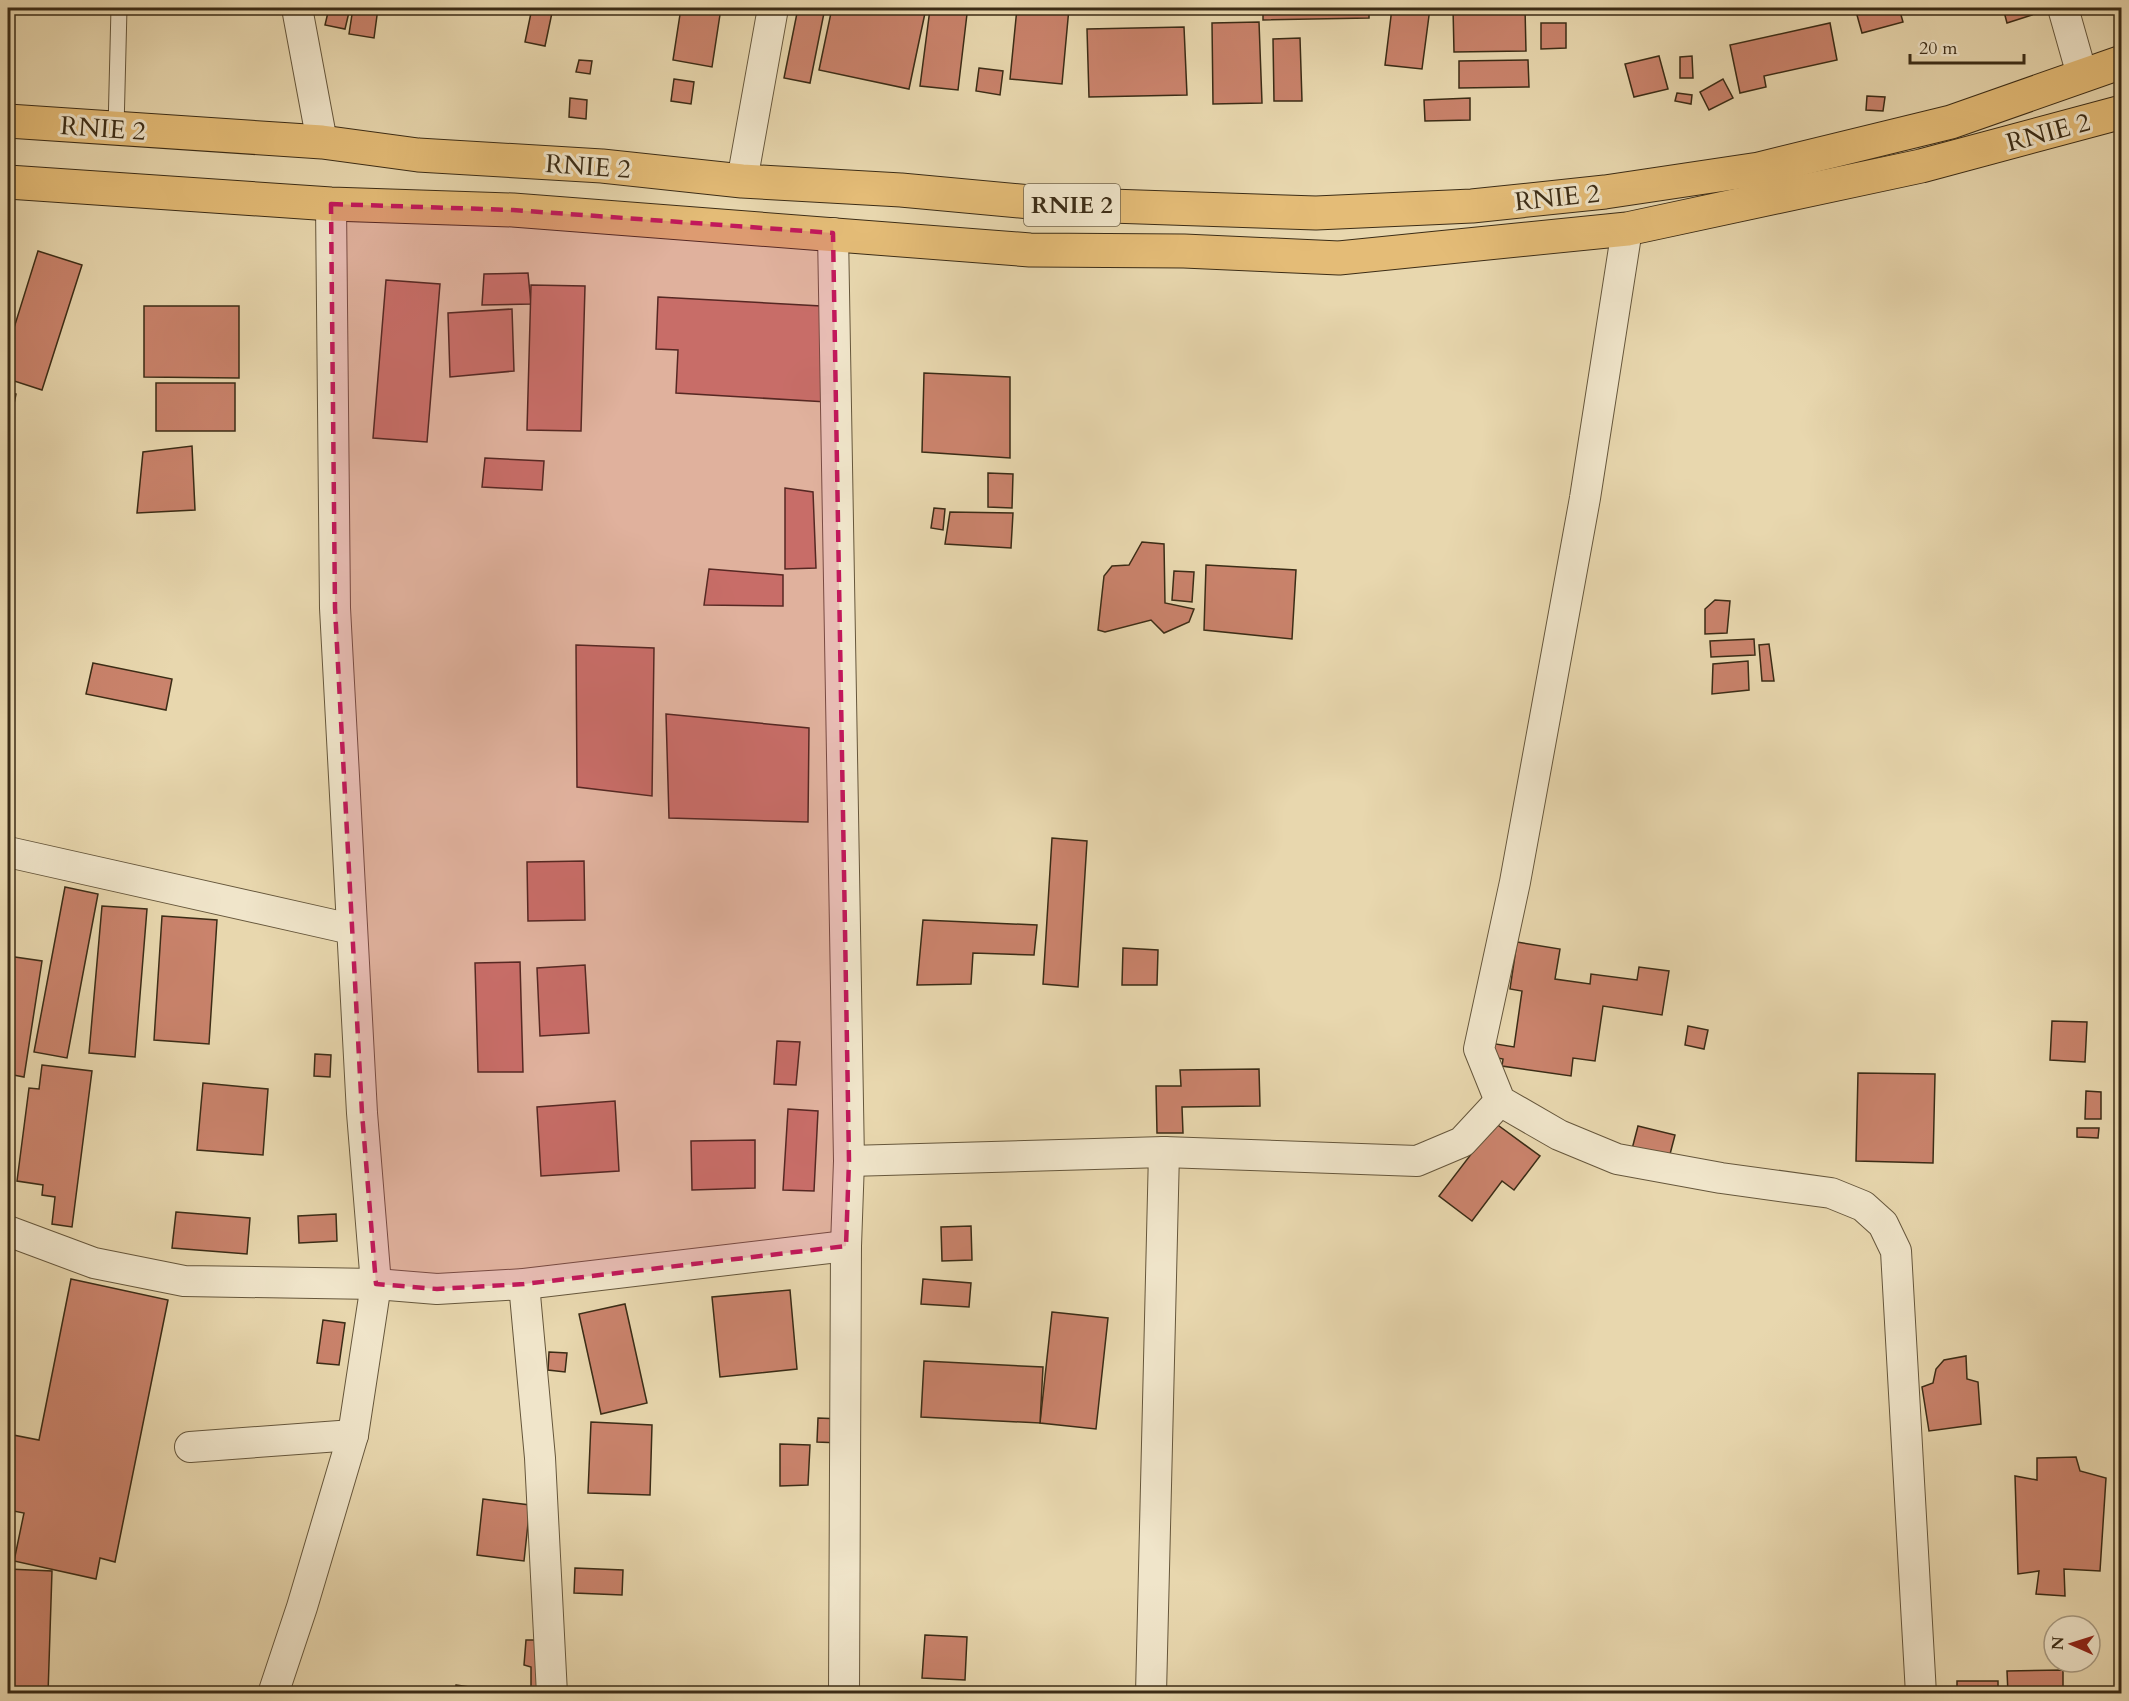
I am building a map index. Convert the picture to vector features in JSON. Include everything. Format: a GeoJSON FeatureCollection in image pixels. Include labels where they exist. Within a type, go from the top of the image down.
{"type":"FeatureCollection","features":[{"type":"Feature","properties":{"kind":"highway","name":"RNIE 2"},"geometry":{"type":"LineString","coordinates":[[8,121],[322,142],[418,155],[602,166],[742,181],[889,189],[1052,204],[1304,213],[1472,206],[1605,192],[1759,169],[1951,122],[2121,62]]}},
{"type":"Feature","properties":{"kind":"highway","name":"RNIE 2"},"geometry":{"type":"LineString","coordinates":[[8,182],[331,204],[513,210],[1030,250],[1184,251],[1339,258],[1627,230],[1921,166],[2121,112]]}},
{"type":"Feature","properties":{"kind":"street"},"geometry":{"type":"LineString","coordinates":[[297,8],[322,142]]}},
{"type":"Feature","properties":{"kind":"street"},"geometry":{"type":"LineString","coordinates":[[742,181],[773,8]]}},
{"type":"Feature","properties":{"kind":"street"},"geometry":{"type":"LineString","coordinates":[[2063,8],[2082,75]]}},
{"type":"Feature","properties":{"kind":"street"},"geometry":{"type":"LineString","coordinates":[[273,1694],[302,1607],[353,1435],[376,1284],[362,1113],[335,608],[331,204]]}},
{"type":"Feature","properties":{"kind":"street"},"geometry":{"type":"LineString","coordinates":[[1627,230],[1585,498],[1515,882],[1479,1049],[1500,1101],[1559,1136],[1617,1160],[1721,1178],[1831,1193],[1863,1206],[1883,1224],[1896,1251],[1921,1694]]}},
{"type":"Feature","properties":{"kind":"street"},"geometry":{"type":"LineString","coordinates":[[833,233],[849,1161],[846,1246],[844,1694]]}},
{"type":"Feature","properties":{"kind":"street"},"geometry":{"type":"LineString","coordinates":[[8,852],[351,929]]}},
{"type":"Feature","properties":{"kind":"street"},"geometry":{"type":"LineString","coordinates":[[849,1161],[1164,1152],[1417,1161],[1462,1142],[1500,1101]]}},
{"type":"Feature","properties":{"kind":"street"},"geometry":{"type":"LineString","coordinates":[[1151,1694],[1164,1152]]}},
{"type":"Feature","properties":{"kind":"street"},"geometry":{"type":"LineString","coordinates":[[8,1231],[94,1263],[184,1281],[376,1284],[437,1289],[524,1284],[846,1246]]}},
{"type":"Feature","properties":{"kind":"street"},"geometry":{"type":"LineString","coordinates":[[524,1284],[540,1458],[552,1694]]}},
{"type":"Feature","properties":{"kind":"street"},"geometry":{"type":"LineString","coordinates":[[190,1447],[353,1435]]}},
{"type":"Feature","properties":{"kind":"lane"},"geometry":{"type":"LineString","coordinates":[[116,129],[119,8]]}},
{"type":"Feature","properties":{"kind":"highlighted area"},"geometry":{"type":"Polygon","coordinates":[[[331,204],[513,210],[833,233],[849,1161],[846,1246],[524,1284],[437,1289],[376,1284],[362,1113],[335,608],[331,204]]]}},
{"type":"Feature","properties":{"kind":"building"},"geometry":{"type":"Polygon","coordinates":[[[329,8],[350,8],[345,29],[325,25],[329,8]]]}},
{"type":"Feature","properties":{"kind":"building"},"geometry":{"type":"Polygon","coordinates":[[[353,8],[378,8],[374,38],[349,34],[353,8]]]}},
{"type":"Feature","properties":{"kind":"building"},"geometry":{"type":"Polygon","coordinates":[[[532,8],[553,8],[545,46],[525,42],[532,8]]]}},
{"type":"Feature","properties":{"kind":"building"},"geometry":{"type":"Polygon","coordinates":[[[681,8],[721,8],[712,67],[673,60],[681,8]]]}},
{"type":"Feature","properties":{"kind":"building"},"geometry":{"type":"Polygon","coordinates":[[[798,8],[825,8],[810,83],[784,78],[798,8]]]}},
{"type":"Feature","properties":{"kind":"building"},"geometry":{"type":"Polygon","coordinates":[[[832,8],[899,8],[925,13],[909,89],[819,70],[832,8]]]}},
{"type":"Feature","properties":{"kind":"building"},"geometry":{"type":"Polygon","coordinates":[[[1017,8],[1069,8],[1062,84],[1010,79],[1017,8]]]}},
{"type":"Feature","properties":{"kind":"building"},"geometry":{"type":"Polygon","coordinates":[[[1208,8],[1249,8],[1249,9],[1208,10],[1208,8]]]}},
{"type":"Feature","properties":{"kind":"building"},"geometry":{"type":"Polygon","coordinates":[[[1263,8],[1369,8],[1369,18],[1263,20],[1263,8]]]}},
{"type":"Feature","properties":{"kind":"building"},"geometry":{"type":"Polygon","coordinates":[[[1392,8],[1430,8],[1422,69],[1385,65],[1392,8]]]}},
{"type":"Feature","properties":{"kind":"building"},"geometry":{"type":"Polygon","coordinates":[[[1453,8],[1525,8],[1526,51],[1454,52],[1453,8]]]}},
{"type":"Feature","properties":{"kind":"building"},"geometry":{"type":"Polygon","coordinates":[[[1855,8],[1899,8],[1903,22],[1862,33],[1855,8]]]}},
{"type":"Feature","properties":{"kind":"building"},"geometry":{"type":"Polygon","coordinates":[[[1972,8],[1996,8],[1973,14],[1972,8]]]}},
{"type":"Feature","properties":{"kind":"building"},"geometry":{"type":"Polygon","coordinates":[[[2003,8],[2030,8],[2032,15],[2007,23],[2003,8]]]}},
{"type":"Feature","properties":{"kind":"building"},"geometry":{"type":"Polygon","coordinates":[[[930,9],[967,14],[958,90],[920,86],[930,9]]]}},
{"type":"Feature","properties":{"kind":"building"},"geometry":{"type":"Polygon","coordinates":[[[1259,22],[1262,103],[1213,104],[1212,23],[1259,22]]]}},
{"type":"Feature","properties":{"kind":"building"},"geometry":{"type":"Polygon","coordinates":[[[1541,23],[1566,23],[1566,48],[1541,49],[1541,23]]]}},
{"type":"Feature","properties":{"kind":"building"},"geometry":{"type":"Polygon","coordinates":[[[1830,23],[1837,60],[1764,76],[1766,87],[1740,93],[1730,45],[1830,23]]]}},
{"type":"Feature","properties":{"kind":"building"},"geometry":{"type":"Polygon","coordinates":[[[1184,27],[1187,95],[1089,97],[1087,29],[1184,27]]]}},
{"type":"Feature","properties":{"kind":"building"},"geometry":{"type":"Polygon","coordinates":[[[1300,38],[1302,101],[1274,101],[1273,39],[1300,38]]]}},
{"type":"Feature","properties":{"kind":"building"},"geometry":{"type":"Polygon","coordinates":[[[1659,56],[1668,89],[1634,97],[1625,64],[1659,56]]]}},
{"type":"Feature","properties":{"kind":"building"},"geometry":{"type":"Polygon","coordinates":[[[1692,56],[1693,78],[1680,78],[1680,57],[1692,56]]]}},
{"type":"Feature","properties":{"kind":"building"},"geometry":{"type":"Polygon","coordinates":[[[579,60],[592,61],[590,74],[576,72],[579,60]]]}},
{"type":"Feature","properties":{"kind":"building"},"geometry":{"type":"Polygon","coordinates":[[[1528,60],[1529,87],[1459,88],[1459,61],[1528,60]]]}},
{"type":"Feature","properties":{"kind":"building"},"geometry":{"type":"Polygon","coordinates":[[[979,68],[1003,71],[1000,95],[976,91],[979,68]]]}},
{"type":"Feature","properties":{"kind":"building"},"geometry":{"type":"Polygon","coordinates":[[[674,79],[694,82],[691,104],[671,101],[674,79]]]}},
{"type":"Feature","properties":{"kind":"building"},"geometry":{"type":"Polygon","coordinates":[[[1723,79],[1733,98],[1709,110],[1700,92],[1723,79]]]}},
{"type":"Feature","properties":{"kind":"building"},"geometry":{"type":"Polygon","coordinates":[[[1677,93],[1692,95],[1691,104],[1675,101],[1677,93]]]}},
{"type":"Feature","properties":{"kind":"building"},"geometry":{"type":"Polygon","coordinates":[[[1867,96],[1885,97],[1883,111],[1866,110],[1867,96]]]}},
{"type":"Feature","properties":{"kind":"building"},"geometry":{"type":"Polygon","coordinates":[[[570,98],[587,100],[586,119],[569,117],[570,98]]]}},
{"type":"Feature","properties":{"kind":"building"},"geometry":{"type":"Polygon","coordinates":[[[1470,98],[1470,120],[1425,121],[1424,100],[1470,98]]]}},
{"type":"Feature","properties":{"kind":"building"},"geometry":{"type":"Polygon","coordinates":[[[38,251],[82,265],[42,390],[8,379],[8,347],[38,251]]]}},
{"type":"Feature","properties":{"kind":"building"},"geometry":{"type":"Polygon","coordinates":[[[528,273],[531,304],[482,305],[484,274],[528,273]]]}},
{"type":"Feature","properties":{"kind":"building"},"geometry":{"type":"Polygon","coordinates":[[[386,280],[440,284],[427,442],[373,438],[386,280]]]}},
{"type":"Feature","properties":{"kind":"building"},"geometry":{"type":"Polygon","coordinates":[[[531,285],[585,286],[581,431],[527,430],[531,285]]]}},
{"type":"Feature","properties":{"kind":"building"},"geometry":{"type":"Polygon","coordinates":[[[658,297],[821,306],[827,402],[676,393],[678,350],[656,349],[658,297]]]}},
{"type":"Feature","properties":{"kind":"building"},"geometry":{"type":"Polygon","coordinates":[[[144,306],[239,306],[239,378],[144,377],[144,306]]]}},
{"type":"Feature","properties":{"kind":"building"},"geometry":{"type":"Polygon","coordinates":[[[512,309],[514,371],[450,377],[448,313],[512,309]]]}},
{"type":"Feature","properties":{"kind":"building"},"geometry":{"type":"Polygon","coordinates":[[[924,373],[1010,377],[1010,458],[922,452],[924,373]]]}},
{"type":"Feature","properties":{"kind":"building"},"geometry":{"type":"Polygon","coordinates":[[[156,383],[235,383],[235,431],[156,431],[156,383]]]}},
{"type":"Feature","properties":{"kind":"building"},"geometry":{"type":"Polygon","coordinates":[[[8,392],[16,394],[8,433],[8,392]]]}},
{"type":"Feature","properties":{"kind":"building"},"geometry":{"type":"Polygon","coordinates":[[[192,446],[195,510],[137,513],[143,452],[192,446]]]}},
{"type":"Feature","properties":{"kind":"building"},"geometry":{"type":"Polygon","coordinates":[[[485,458],[544,461],[542,490],[482,487],[485,458]]]}},
{"type":"Feature","properties":{"kind":"building"},"geometry":{"type":"Polygon","coordinates":[[[988,473],[1013,474],[1012,508],[988,507],[988,473]]]}},
{"type":"Feature","properties":{"kind":"building"},"geometry":{"type":"Polygon","coordinates":[[[785,488],[813,492],[816,568],[785,569],[785,488]]]}},
{"type":"Feature","properties":{"kind":"building"},"geometry":{"type":"Polygon","coordinates":[[[934,508],[945,509],[943,530],[931,528],[934,508]]]}},
{"type":"Feature","properties":{"kind":"building"},"geometry":{"type":"Polygon","coordinates":[[[950,512],[1013,513],[1011,548],[945,544],[950,512]]]}},
{"type":"Feature","properties":{"kind":"building"},"geometry":{"type":"Polygon","coordinates":[[[1142,542],[1164,544],[1165,603],[1194,609],[1189,622],[1164,633],[1151,620],[1105,632],[1098,630],[1104,576],[1112,566],[1129,565],[1142,542]]]}},
{"type":"Feature","properties":{"kind":"building"},"geometry":{"type":"Polygon","coordinates":[[[1206,565],[1296,570],[1292,639],[1204,630],[1206,565]]]}},
{"type":"Feature","properties":{"kind":"building"},"geometry":{"type":"Polygon","coordinates":[[[709,569],[783,575],[783,606],[704,605],[709,569]]]}},
{"type":"Feature","properties":{"kind":"building"},"geometry":{"type":"Polygon","coordinates":[[[1174,571],[1194,572],[1192,602],[1172,600],[1174,571]]]}},
{"type":"Feature","properties":{"kind":"building"},"geometry":{"type":"Polygon","coordinates":[[[1715,600],[1730,601],[1727,633],[1705,634],[1705,609],[1715,600]]]}},
{"type":"Feature","properties":{"kind":"building"},"geometry":{"type":"Polygon","coordinates":[[[1754,639],[1755,655],[1711,657],[1710,641],[1754,639]]]}},
{"type":"Feature","properties":{"kind":"building"},"geometry":{"type":"Polygon","coordinates":[[[1769,644],[1774,681],[1762,681],[1759,645],[1769,644]]]}},
{"type":"Feature","properties":{"kind":"building"},"geometry":{"type":"Polygon","coordinates":[[[576,645],[654,648],[652,796],[577,787],[576,645]]]}},
{"type":"Feature","properties":{"kind":"building"},"geometry":{"type":"Polygon","coordinates":[[[1748,661],[1749,690],[1712,694],[1713,664],[1748,661]]]}},
{"type":"Feature","properties":{"kind":"building"},"geometry":{"type":"Polygon","coordinates":[[[93,663],[172,679],[166,710],[86,694],[93,663]]]}},
{"type":"Feature","properties":{"kind":"building"},"geometry":{"type":"Polygon","coordinates":[[[666,714],[809,728],[808,822],[669,818],[666,714]]]}},
{"type":"Feature","properties":{"kind":"building"},"geometry":{"type":"Polygon","coordinates":[[[1052,838],[1087,841],[1078,987],[1043,984],[1052,838]]]}},
{"type":"Feature","properties":{"kind":"building"},"geometry":{"type":"Polygon","coordinates":[[[584,861],[585,920],[528,921],[527,862],[584,861]]]}},
{"type":"Feature","properties":{"kind":"building"},"geometry":{"type":"Polygon","coordinates":[[[65,887],[98,894],[67,1058],[34,1052],[65,887]]]}},
{"type":"Feature","properties":{"kind":"building"},"geometry":{"type":"Polygon","coordinates":[[[102,906],[147,909],[135,1057],[89,1053],[102,906]]]}},
{"type":"Feature","properties":{"kind":"building"},"geometry":{"type":"Polygon","coordinates":[[[162,916],[217,920],[209,1044],[154,1040],[162,916]]]}},
{"type":"Feature","properties":{"kind":"building"},"geometry":{"type":"Polygon","coordinates":[[[923,920],[1037,925],[1034,955],[973,953],[971,984],[917,985],[923,920]]]}},
{"type":"Feature","properties":{"kind":"building"},"geometry":{"type":"Polygon","coordinates":[[[1517,942],[1560,949],[1555,979],[1590,984],[1591,974],[1637,980],[1639,967],[1669,971],[1662,1015],[1603,1006],[1595,1061],[1573,1058],[1571,1076],[1502,1066],[1503,1059],[1488,1056],[1490,1043],[1514,1047],[1522,991],[1510,989],[1517,942]]]}},
{"type":"Feature","properties":{"kind":"building"},"geometry":{"type":"Polygon","coordinates":[[[1123,948],[1158,950],[1157,985],[1122,985],[1123,948]]]}},
{"type":"Feature","properties":{"kind":"building"},"geometry":{"type":"Polygon","coordinates":[[[8,956],[42,961],[24,1077],[8,1074],[8,956]]]}},
{"type":"Feature","properties":{"kind":"building"},"geometry":{"type":"Polygon","coordinates":[[[520,962],[523,1072],[478,1072],[475,963],[520,962]]]}},
{"type":"Feature","properties":{"kind":"building"},"geometry":{"type":"Polygon","coordinates":[[[585,965],[589,1033],[540,1036],[537,968],[585,965]]]}},
{"type":"Feature","properties":{"kind":"building"},"geometry":{"type":"Polygon","coordinates":[[[2052,1021],[2087,1022],[2085,1062],[2050,1060],[2052,1021]]]}},
{"type":"Feature","properties":{"kind":"building"},"geometry":{"type":"Polygon","coordinates":[[[1688,1026],[1708,1030],[1704,1049],[1685,1045],[1688,1026]]]}},
{"type":"Feature","properties":{"kind":"building"},"geometry":{"type":"Polygon","coordinates":[[[777,1041],[800,1042],[796,1085],[774,1084],[777,1041]]]}},
{"type":"Feature","properties":{"kind":"building"},"geometry":{"type":"Polygon","coordinates":[[[315,1054],[331,1055],[330,1077],[314,1076],[315,1054]]]}},
{"type":"Feature","properties":{"kind":"building"},"geometry":{"type":"Polygon","coordinates":[[[42,1065],[92,1071],[72,1227],[52,1224],[55,1197],[42,1195],[43,1185],[17,1181],[29,1088],[39,1089],[42,1065]]]}},
{"type":"Feature","properties":{"kind":"building"},"geometry":{"type":"Polygon","coordinates":[[[1259,1069],[1260,1106],[1182,1107],[1183,1133],[1157,1133],[1156,1086],[1181,1086],[1180,1070],[1259,1069]]]}},
{"type":"Feature","properties":{"kind":"building"},"geometry":{"type":"Polygon","coordinates":[[[1858,1073],[1935,1074],[1933,1163],[1856,1161],[1858,1073]]]}},
{"type":"Feature","properties":{"kind":"building"},"geometry":{"type":"Polygon","coordinates":[[[203,1083],[268,1089],[263,1155],[197,1150],[203,1083]]]}},
{"type":"Feature","properties":{"kind":"building"},"geometry":{"type":"Polygon","coordinates":[[[2086,1091],[2101,1092],[2101,1119],[2085,1119],[2086,1091]]]}},
{"type":"Feature","properties":{"kind":"building"},"geometry":{"type":"Polygon","coordinates":[[[615,1101],[619,1171],[541,1176],[537,1107],[615,1101]]]}},
{"type":"Feature","properties":{"kind":"building"},"geometry":{"type":"Polygon","coordinates":[[[788,1109],[818,1111],[814,1191],[783,1190],[788,1109]]]}},
{"type":"Feature","properties":{"kind":"building"},"geometry":{"type":"Polygon","coordinates":[[[1495,1123],[1540,1156],[1514,1190],[1502,1181],[1472,1221],[1439,1196],[1495,1123]]]}},
{"type":"Feature","properties":{"kind":"building"},"geometry":{"type":"Polygon","coordinates":[[[1638,1126],[1675,1135],[1669,1158],[1632,1149],[1638,1126]]]}},
{"type":"Feature","properties":{"kind":"building"},"geometry":{"type":"Polygon","coordinates":[[[2077,1128],[2099,1128],[2098,1138],[2077,1137],[2077,1128]]]}},
{"type":"Feature","properties":{"kind":"building"},"geometry":{"type":"Polygon","coordinates":[[[755,1140],[755,1188],[692,1190],[691,1141],[755,1140]]]}},
{"type":"Feature","properties":{"kind":"building"},"geometry":{"type":"Polygon","coordinates":[[[176,1212],[250,1218],[247,1254],[172,1248],[176,1212]]]}},
{"type":"Feature","properties":{"kind":"building"},"geometry":{"type":"Polygon","coordinates":[[[336,1214],[337,1241],[299,1243],[298,1216],[336,1214]]]}},
{"type":"Feature","properties":{"kind":"building"},"geometry":{"type":"Polygon","coordinates":[[[971,1226],[972,1260],[942,1261],[941,1227],[971,1226]]]}},
{"type":"Feature","properties":{"kind":"building"},"geometry":{"type":"Polygon","coordinates":[[[71,1279],[168,1300],[115,1562],[100,1558],[96,1579],[14,1561],[24,1513],[8,1510],[8,1434],[39,1440],[71,1279]]]}},
{"type":"Feature","properties":{"kind":"building"},"geometry":{"type":"Polygon","coordinates":[[[923,1279],[971,1283],[969,1307],[921,1304],[923,1279]]]}},
{"type":"Feature","properties":{"kind":"building"},"geometry":{"type":"Polygon","coordinates":[[[790,1290],[797,1369],[720,1377],[712,1297],[790,1290]]]}},
{"type":"Feature","properties":{"kind":"building"},"geometry":{"type":"Polygon","coordinates":[[[625,1304],[647,1403],[601,1414],[579,1314],[625,1304]]]}},
{"type":"Feature","properties":{"kind":"building"},"geometry":{"type":"Polygon","coordinates":[[[1052,1312],[1108,1318],[1096,1429],[1040,1423],[1052,1312]]]}},
{"type":"Feature","properties":{"kind":"building"},"geometry":{"type":"Polygon","coordinates":[[[323,1320],[345,1323],[339,1365],[317,1363],[323,1320]]]}},
{"type":"Feature","properties":{"kind":"building"},"geometry":{"type":"Polygon","coordinates":[[[549,1352],[567,1353],[565,1372],[548,1370],[549,1352]]]}},
{"type":"Feature","properties":{"kind":"building"},"geometry":{"type":"Polygon","coordinates":[[[1966,1356],[1967,1379],[1978,1382],[1981,1424],[1929,1431],[1922,1387],[1933,1383],[1936,1369],[1944,1360],[1966,1356]]]}},
{"type":"Feature","properties":{"kind":"building"},"geometry":{"type":"Polygon","coordinates":[[[924,1361],[1043,1367],[1040,1423],[921,1417],[924,1361]]]}},
{"type":"Feature","properties":{"kind":"building"},"geometry":{"type":"Polygon","coordinates":[[[818,1418],[842,1419],[841,1443],[817,1442],[818,1418]]]}},
{"type":"Feature","properties":{"kind":"building"},"geometry":{"type":"Polygon","coordinates":[[[591,1422],[652,1425],[650,1495],[588,1493],[591,1422]]]}},
{"type":"Feature","properties":{"kind":"building"},"geometry":{"type":"Polygon","coordinates":[[[780,1444],[810,1445],[808,1485],[780,1486],[780,1444]]]}},
{"type":"Feature","properties":{"kind":"building"},"geometry":{"type":"Polygon","coordinates":[[[2076,1457],[2080,1471],[2106,1478],[2100,1571],[2064,1569],[2065,1596],[2036,1594],[2039,1571],[2018,1574],[2015,1476],[2037,1480],[2037,1458],[2076,1457]]]}},
{"type":"Feature","properties":{"kind":"building"},"geometry":{"type":"Polygon","coordinates":[[[483,1499],[530,1505],[524,1561],[477,1555],[483,1499]]]}},
{"type":"Feature","properties":{"kind":"building"},"geometry":{"type":"Polygon","coordinates":[[[575,1568],[623,1570],[622,1595],[574,1593],[575,1568]]]}},
{"type":"Feature","properties":{"kind":"building"},"geometry":{"type":"Polygon","coordinates":[[[8,1569],[52,1571],[48,1694],[8,1694],[8,1569]]]}},
{"type":"Feature","properties":{"kind":"building"},"geometry":{"type":"Polygon","coordinates":[[[925,1635],[967,1637],[965,1680],[922,1678],[925,1635]]]}},
{"type":"Feature","properties":{"kind":"building"},"geometry":{"type":"Polygon","coordinates":[[[526,1640],[536,1640],[542,1688],[531,1689],[531,1667],[524,1665],[526,1640]]]}},
{"type":"Feature","properties":{"kind":"building"},"geometry":{"type":"Polygon","coordinates":[[[2042,1670],[2042,1674],[2063,1674],[2063,1694],[2008,1694],[2007,1671],[2042,1670]]]}},
{"type":"Feature","properties":{"kind":"building"},"geometry":{"type":"Polygon","coordinates":[[[1957,1681],[1998,1681],[1998,1694],[1957,1694],[1957,1681]]]}},
{"type":"Feature","properties":{"kind":"building"},"geometry":{"type":"Polygon","coordinates":[[[456,1685],[469,1687],[470,1694],[455,1694],[456,1685]]]}}]}
